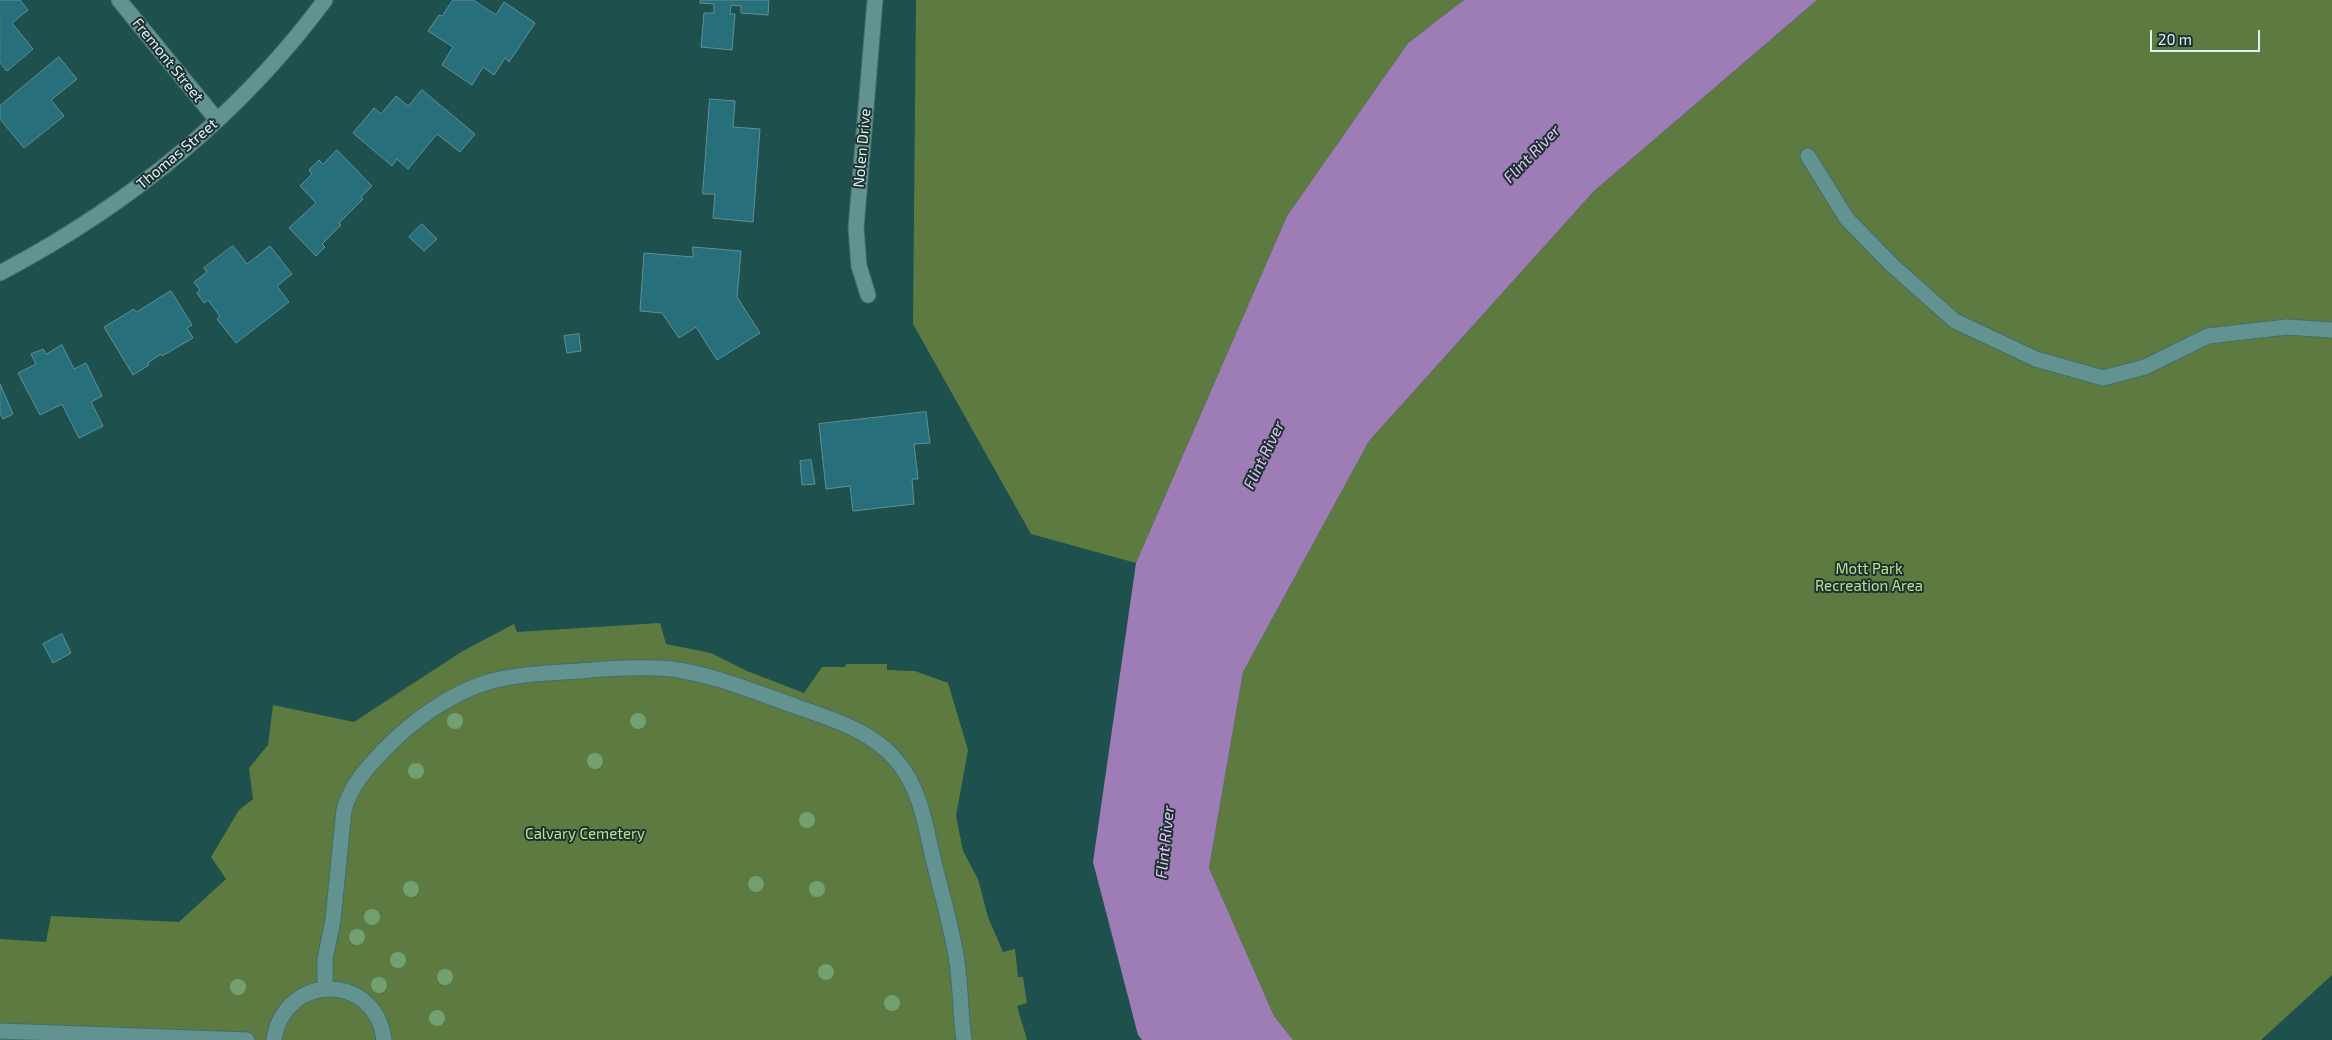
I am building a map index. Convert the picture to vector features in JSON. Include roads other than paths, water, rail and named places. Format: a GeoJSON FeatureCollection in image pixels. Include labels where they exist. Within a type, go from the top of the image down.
{"type":"FeatureCollection","features":[{"type":"Feature","properties":{"kind":"street","name":"Fremont Street"},"geometry":{"type":"LineString","coordinates":[[119,0],[217,120]]}},
{"type":"Feature","properties":{"kind":"street","name":"Thomas Street"},"geometry":{"type":"LineString","coordinates":[[0,272],[54,244],[113,206],[171,162],[273,65],[325,0]]}},
{"type":"Feature","properties":{"kind":"street","name":"Nolen Drive"},"geometry":{"type":"LineString","coordinates":[[868,295],[859,266],[856,228],[874,0]]}},
{"type":"Feature","properties":{"kind":"street"},"geometry":{"type":"LineString","coordinates":[[1808,156],[1847,219],[1893,266],[1955,321],[2036,359],[2103,378],[2145,367],[2208,336],[2287,327],[2332,330]]}},
{"type":"Feature","properties":{"kind":"street"},"geometry":{"type":"LineString","coordinates":[[325,989],[325,959],[334,920],[342,828],[348,796],[364,771],[396,737],[444,702],[474,687],[490,682],[530,675],[592,670],[626,668],[669,669],[714,678],[829,719],[877,742],[898,762],[912,785],[926,827],[957,961],[964,1040]]}},
{"type":"Feature","properties":{"kind":"street"},"geometry":{"type":"LineString","coordinates":[[274,1040],[278,1023],[287,1007],[309,992],[325,989],[345,991],[369,1005],[379,1020],[384,1040]]}},
{"type":"Feature","properties":{"kind":"street"},"geometry":{"type":"LineString","coordinates":[[0,1031],[247,1040]]}},
{"type":"Feature","properties":{"kind":"water","name":"Flint River"},"geometry":{"type":"Polygon","coordinates":[[[1464,0],[1817,0],[1594,191],[1369,441],[1243,672],[1209,868],[1274,1016],[1293,1040],[1142,1040],[1138,1035],[1093,862],[1136,563],[1287,216],[1408,43],[1464,0]]]}},
{"type":"Feature","properties":{"kind":"park label","name":"Mott Park Recreation Area"},"geometry":{"type":"Point","coordinates":[1869,578]}},
{"type":"Feature","properties":{"kind":"park label","name":"Calvary Cemetery"},"geometry":{"type":"Point","coordinates":[585,834]}}]}
